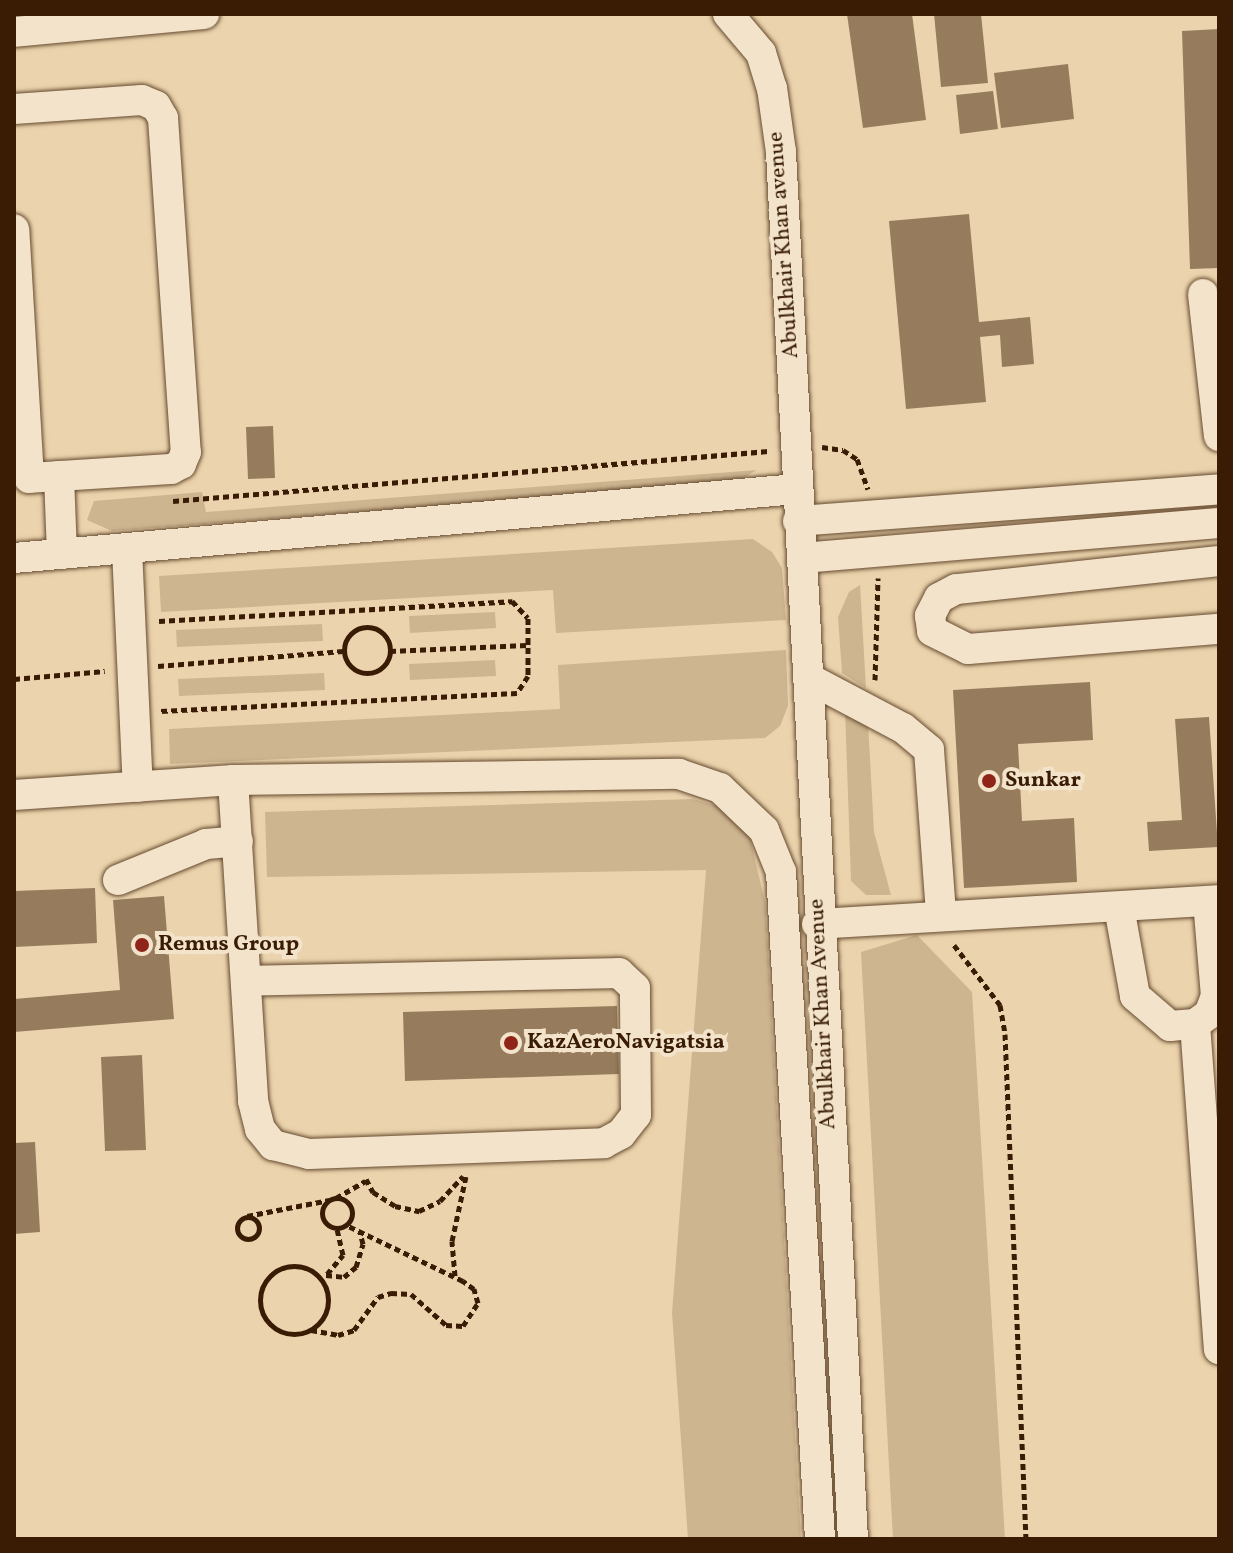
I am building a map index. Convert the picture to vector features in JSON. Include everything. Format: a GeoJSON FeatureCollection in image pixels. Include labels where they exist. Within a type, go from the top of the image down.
{"type":"FeatureCollection","features":[{"type":"Feature","properties":{"kind":"street"},"geometry":{"type":"LineString","coordinates":[[14,32],[204,14]]}},
{"type":"Feature","properties":{"kind":"street","name":"Abulkhair Khan avenue"},"geometry":{"type":"LineString","coordinates":[[740,19],[761,53],[772,88],[781,152],[796,489]]}},
{"type":"Feature","properties":{"kind":"street"},"geometry":{"type":"LineString","coordinates":[[14,109],[142,100],[156,106],[163,118],[186,452],[171,469],[29,478],[14,229]]}},
{"type":"Feature","properties":{"kind":"street"},"geometry":{"type":"LineString","coordinates":[[1203,294],[1219,436]]}},
{"type":"Feature","properties":{"kind":"street"},"geometry":{"type":"LineString","coordinates":[[59,476],[62,554]]}},
{"type":"Feature","properties":{"kind":"street"},"geometry":{"type":"LineString","coordinates":[[14,558],[796,489]]}},
{"type":"Feature","properties":{"kind":"street","name":"Abulkhair Khan Avenue"},"geometry":{"type":"LineString","coordinates":[[796,489],[808,678],[817,924],[853,1539]]}},
{"type":"Feature","properties":{"kind":"street"},"geometry":{"type":"LineString","coordinates":[[798,521],[870,518],[1219,489]]}},
{"type":"Feature","properties":{"kind":"street"},"geometry":{"type":"LineString","coordinates":[[802,558],[1219,523]]}},
{"type":"Feature","properties":{"kind":"street"},"geometry":{"type":"LineString","coordinates":[[127,549],[138,787]]}},
{"type":"Feature","properties":{"kind":"street"},"geometry":{"type":"LineString","coordinates":[[1219,561],[956,589],[939,598],[930,616],[932,631],[968,649],[1219,629]]}},
{"type":"Feature","properties":{"kind":"street"},"geometry":{"type":"LineString","coordinates":[[808,678],[874,713],[929,750],[936,915]]}},
{"type":"Feature","properties":{"kind":"street","name":"Abulkhair Khan Avenue"},"geometry":{"type":"LineString","coordinates":[[233,780],[679,774],[720,788],[764,830],[781,872],[820,1539]]}},
{"type":"Feature","properties":{"kind":"street"},"geometry":{"type":"LineString","coordinates":[[14,795],[233,780],[253,1101],[260,1129],[273,1145],[309,1154],[465,1161],[604,1143],[621,1134],[636,1115],[640,1099],[635,988],[630,977],[619,973],[246,981]]}},
{"type":"Feature","properties":{"kind":"street"},"geometry":{"type":"LineString","coordinates":[[118,880],[206,844],[238,841]]}},
{"type":"Feature","properties":{"kind":"street"},"geometry":{"type":"LineString","coordinates":[[817,924],[1214,900],[1216,996],[1209,1014],[1195,1024],[1170,1026],[1135,996],[1119,907]]}},
{"type":"Feature","properties":{"kind":"street"},"geometry":{"type":"LineString","coordinates":[[1195,1024],[1219,1349]]}},
{"type":"Feature","properties":{"kind":"path"},"geometry":{"type":"LineString","coordinates":[[171,469],[172,501],[796,449],[843,450],[857,459],[867,474],[870,518]]}},
{"type":"Feature","properties":{"kind":"path"},"geometry":{"type":"LineString","coordinates":[[874,552],[874,713]]}},
{"type":"Feature","properties":{"kind":"path"},"geometry":{"type":"LineString","coordinates":[[130,623],[512,601],[528,618],[528,676],[517,693],[135,713]]}},
{"type":"Feature","properties":{"kind":"path"},"geometry":{"type":"LineString","coordinates":[[365,627],[380,631],[390,651],[385,665],[364,674],[351,667],[343,651],[351,633],[365,627]]}},
{"type":"Feature","properties":{"kind":"path"},"geometry":{"type":"LineString","coordinates":[[390,651],[528,645]]}},
{"type":"Feature","properties":{"kind":"path"},"geometry":{"type":"LineString","coordinates":[[14,679],[343,651]]}},
{"type":"Feature","properties":{"kind":"path"},"geometry":{"type":"LineString","coordinates":[[936,915],[1000,1005],[1005,1034],[1026,1539]]}},
{"type":"Feature","properties":{"kind":"path"},"geometry":{"type":"LineString","coordinates":[[366,1179],[373,1192],[395,1206],[419,1211],[447,1196],[465,1161]]}},
{"type":"Feature","properties":{"kind":"path"},"geometry":{"type":"LineString","coordinates":[[455,1277],[452,1241],[465,1161]]}},
{"type":"Feature","properties":{"kind":"path"},"geometry":{"type":"LineString","coordinates":[[323,1276],[336,1270],[343,1255],[337,1228],[323,1216],[330,1200]]}},
{"type":"Feature","properties":{"kind":"path"},"geometry":{"type":"LineString","coordinates":[[247,1216],[259,1229],[246,1239],[236,1228],[247,1216],[330,1200],[348,1203],[352,1217],[346,1225],[337,1228]]}},
{"type":"Feature","properties":{"kind":"path"},"geometry":{"type":"LineString","coordinates":[[346,1225],[360,1231],[455,1277],[474,1289],[478,1303],[463,1326],[435,1320],[411,1294],[391,1293],[378,1297],[354,1330],[338,1335],[311,1330],[289,1334],[268,1323],[261,1289],[287,1266],[309,1269],[323,1276],[344,1277],[356,1267],[363,1244],[360,1231]]}},
{"type":"Feature","properties":{"kind":"path"},"geometry":{"type":"LineString","coordinates":[[311,1330],[329,1304],[323,1276]]}},
{"type":"Feature","properties":{"kind":"shaded area"},"geometry":{"type":"Polygon","coordinates":[[[757,470],[734,483],[112,531],[87,520],[94,501],[202,492],[206,512],[757,470]]]}},
{"type":"Feature","properties":{"kind":"shaded area"},"geometry":{"type":"Polygon","coordinates":[[[753,539],[772,552],[782,568],[786,620],[556,633],[553,590],[161,612],[159,576],[753,539]]]}},
{"type":"Feature","properties":{"kind":"shaded area"},"geometry":{"type":"Polygon","coordinates":[[[860,585],[866,688],[842,673],[838,617],[849,592],[860,585]]]}},
{"type":"Feature","properties":{"kind":"shaded area"},"geometry":{"type":"Polygon","coordinates":[[[495,612],[496,628],[410,633],[409,616],[495,612]]]}},
{"type":"Feature","properties":{"kind":"shaded area"},"geometry":{"type":"Polygon","coordinates":[[[322,624],[323,641],[177,647],[176,630],[322,624]]]}},
{"type":"Feature","properties":{"kind":"shaded area"},"geometry":{"type":"Polygon","coordinates":[[[786,650],[788,706],[780,726],[765,738],[170,764],[169,729],[560,709],[558,665],[786,650]]]}},
{"type":"Feature","properties":{"kind":"shaded area"},"geometry":{"type":"Polygon","coordinates":[[[495,660],[496,676],[410,680],[409,664],[495,660]]]}},
{"type":"Feature","properties":{"kind":"shaded area"},"geometry":{"type":"Polygon","coordinates":[[[324,673],[325,690],[179,696],[178,679],[324,673]]]}},
{"type":"Feature","properties":{"kind":"shaded area"},"geometry":{"type":"Polygon","coordinates":[[[845,710],[868,722],[874,832],[891,895],[866,895],[851,881],[845,710]]]}},
{"type":"Feature","properties":{"kind":"shaded area"},"geometry":{"type":"Polygon","coordinates":[[[693,799],[721,807],[748,830],[765,902],[801,1539],[688,1539],[672,1313],[706,870],[267,877],[265,812],[693,799]]]}},
{"type":"Feature","properties":{"kind":"shaded area"},"geometry":{"type":"Polygon","coordinates":[[[917,935],[972,992],[1005,1539],[893,1539],[861,952],[917,935]]]}},
{"type":"Feature","properties":{"kind":"building"},"geometry":{"type":"Polygon","coordinates":[[[847,14],[912,14],[926,120],[863,128],[847,14]]]}},
{"type":"Feature","properties":{"kind":"building"},"geometry":{"type":"Polygon","coordinates":[[[934,14],[981,14],[988,83],[941,87],[934,14]]]}},
{"type":"Feature","properties":{"kind":"building"},"geometry":{"type":"Polygon","coordinates":[[[1219,29],[1219,268],[1190,269],[1182,31],[1219,29]]]}},
{"type":"Feature","properties":{"kind":"building"},"geometry":{"type":"Polygon","coordinates":[[[1068,64],[1074,119],[1001,128],[994,73],[1068,64]]]}},
{"type":"Feature","properties":{"kind":"building"},"geometry":{"type":"Polygon","coordinates":[[[993,91],[998,129],[960,134],[956,95],[993,91]]]}},
{"type":"Feature","properties":{"kind":"building"},"geometry":{"type":"Polygon","coordinates":[[[969,214],[979,322],[1030,317],[1034,364],[1002,367],[1000,335],[980,337],[986,402],[906,409],[889,221],[969,214]]]}},
{"type":"Feature","properties":{"kind":"building"},"geometry":{"type":"Polygon","coordinates":[[[273,426],[275,478],[248,479],[246,427],[273,426]]]}},
{"type":"Feature","properties":{"kind":"building","name":"Sunkar"},"geometry":{"type":"Polygon","coordinates":[[[1090,682],[1093,740],[1018,744],[1022,821],[1074,818],[1077,882],[964,888],[953,690],[1090,682]]]}},
{"type":"Feature","properties":{"kind":"building"},"geometry":{"type":"Polygon","coordinates":[[[1209,717],[1218,847],[1149,851],[1147,822],[1182,820],[1175,719],[1209,717]]]}},
{"type":"Feature","properties":{"kind":"building"},"geometry":{"type":"Polygon","coordinates":[[[95,888],[97,943],[14,947],[14,891],[95,888]]]}},
{"type":"Feature","properties":{"kind":"building","name":"Remus Group"},"geometry":{"type":"Polygon","coordinates":[[[164,896],[174,1019],[14,1032],[14,999],[120,990],[113,900],[164,896]]]}},
{"type":"Feature","properties":{"kind":"building","name":"KazAeroNavigatsia"},"geometry":{"type":"Polygon","coordinates":[[[617,1006],[619,1074],[405,1081],[403,1012],[617,1006]]]}},
{"type":"Feature","properties":{"kind":"building"},"geometry":{"type":"Polygon","coordinates":[[[142,1055],[146,1150],[105,1151],[101,1057],[142,1055]]]}},
{"type":"Feature","properties":{"kind":"building"},"geometry":{"type":"Polygon","coordinates":[[[35,1142],[40,1232],[14,1234],[14,1143],[35,1142]]]}},
{"type":"Feature","properties":{"kind":"place","name":"Sunkar"},"geometry":{"type":"Point","coordinates":[989,781]}},
{"type":"Feature","properties":{"kind":"place","name":"Remus Group"},"geometry":{"type":"Point","coordinates":[142,945]}},
{"type":"Feature","properties":{"kind":"place","name":"KazAeroNavigatsia"},"geometry":{"type":"Point","coordinates":[511,1043]}}]}
